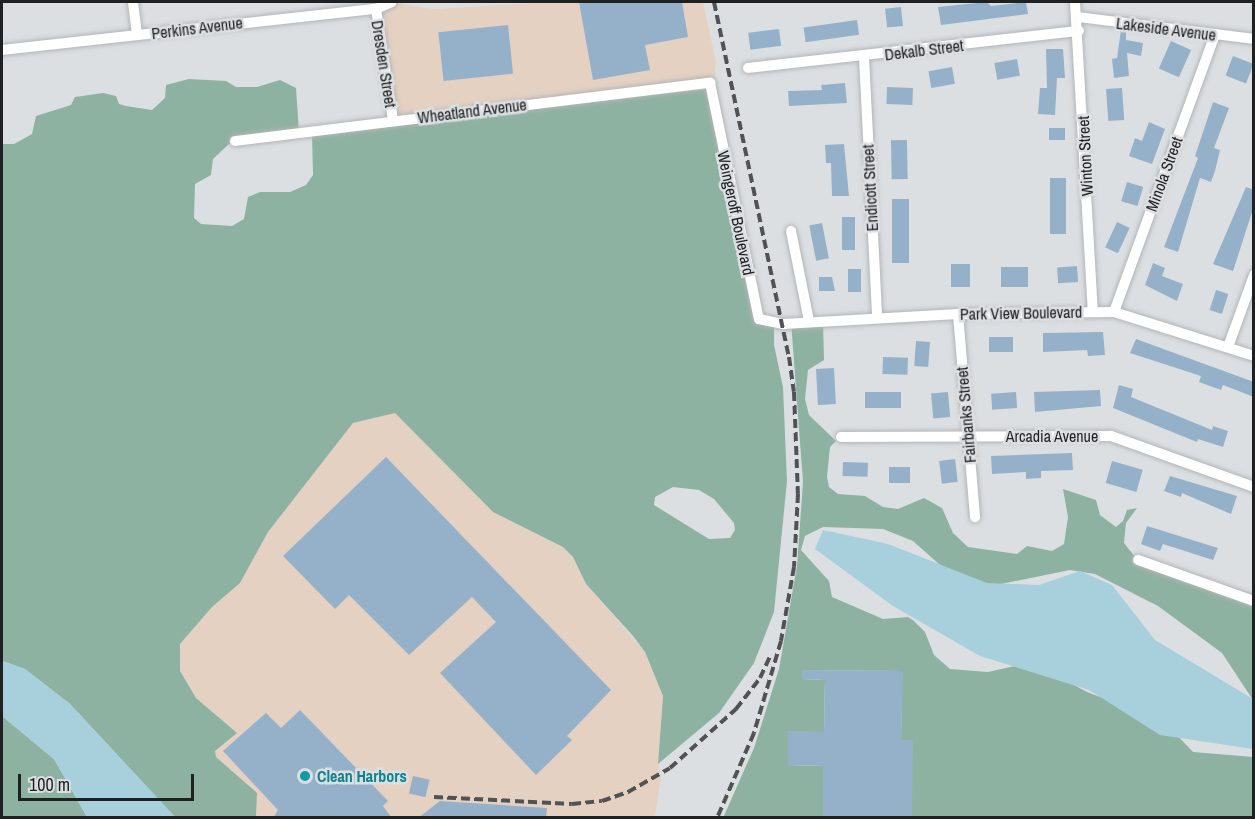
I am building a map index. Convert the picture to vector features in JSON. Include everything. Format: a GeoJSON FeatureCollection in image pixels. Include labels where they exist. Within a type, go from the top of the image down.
{"type":"FeatureCollection","features":[{"type":"Feature","properties":{"kind":"street"},"geometry":{"type":"LineString","coordinates":[[133,2],[137,35]]}},
{"type":"Feature","properties":{"kind":"street","name":"Winton Street"},"geometry":{"type":"LineString","coordinates":[[1076,2],[1093,311]]}},
{"type":"Feature","properties":{"kind":"street","name":"Perkins Avenue"},"geometry":{"type":"LineString","coordinates":[[2,50],[376,9],[392,3]]}},
{"type":"Feature","properties":{"kind":"street","name":"Dresden Street"},"geometry":{"type":"LineString","coordinates":[[376,9],[393,120]]}},
{"type":"Feature","properties":{"kind":"street","name":"Lakeside Avenue"},"geometry":{"type":"LineString","coordinates":[[1078,17],[1254,39]]}},
{"type":"Feature","properties":{"kind":"street","name":"Dekalb Street"},"geometry":{"type":"LineString","coordinates":[[748,68],[864,57],[1078,31]]}},
{"type":"Feature","properties":{"kind":"street","name":"Minola Street"},"geometry":{"type":"LineString","coordinates":[[1114,312],[1215,35]]}},
{"type":"Feature","properties":{"kind":"street","name":"Endicott Street"},"geometry":{"type":"LineString","coordinates":[[864,57],[877,318]]}},
{"type":"Feature","properties":{"kind":"street","name":"Wheatland Avenue"},"geometry":{"type":"LineString","coordinates":[[236,141],[710,83]]}},
{"type":"Feature","properties":{"kind":"street","name":"Weingeroff Boulevard"},"geometry":{"type":"LineString","coordinates":[[710,83],[759,319],[783,324]]}},
{"type":"Feature","properties":{"kind":"street"},"geometry":{"type":"LineString","coordinates":[[791,231],[809,321]]}},
{"type":"Feature","properties":{"kind":"street"},"geometry":{"type":"LineString","coordinates":[[1228,347],[1254,275]]}},
{"type":"Feature","properties":{"kind":"street","name":"Park View Boulevard"},"geometry":{"type":"LineString","coordinates":[[783,324],[958,314],[1114,312],[1254,356]]}},
{"type":"Feature","properties":{"kind":"street","name":"Fairbanks Street"},"geometry":{"type":"LineString","coordinates":[[958,314],[975,517]]}},
{"type":"Feature","properties":{"kind":"street","name":"Arcadia Avenue"},"geometry":{"type":"LineString","coordinates":[[841,437],[1111,436],[1254,487]]}},
{"type":"Feature","properties":{"kind":"street"},"geometry":{"type":"LineString","coordinates":[[1138,560],[1254,601]]}},
{"type":"Feature","properties":{"kind":"shaded area"},"geometry":{"type":"Polygon","coordinates":[[[549,2],[703,2],[716,62],[714,87],[393,120],[376,9],[396,3],[433,9],[549,2]]]}},
{"type":"Feature","properties":{"kind":"shaded area"},"geometry":{"type":"Polygon","coordinates":[[[395,413],[493,512],[563,547],[573,557],[586,584],[645,652],[663,696],[658,764],[661,777],[655,817],[256,817],[257,793],[216,757],[215,751],[236,733],[196,698],[180,671],[180,644],[212,607],[240,582],[268,532],[353,423],[395,413]]]}},
{"type":"Feature","properties":{"kind":"green space"},"geometry":{"type":"Polygon","coordinates":[[[189,79],[226,81],[236,87],[257,87],[280,80],[296,88],[299,132],[229,144],[213,159],[211,175],[195,184],[194,218],[201,224],[232,226],[244,219],[248,197],[260,192],[290,192],[306,185],[313,175],[312,134],[706,89],[752,312],[774,321],[774,345],[783,387],[787,481],[774,612],[754,663],[719,713],[658,764],[663,696],[645,652],[586,584],[573,557],[563,547],[493,512],[395,413],[353,423],[268,532],[240,583],[212,607],[180,644],[180,671],[196,698],[237,733],[215,751],[216,757],[257,793],[256,817],[175,817],[70,704],[25,669],[2,661],[2,144],[14,144],[32,134],[36,116],[71,105],[75,97],[103,93],[116,96],[119,104],[152,110],[165,98],[166,85],[189,79]],[[673,487],[655,497],[654,505],[709,539],[730,538],[735,530],[734,523],[714,499],[699,490],[673,487]]]}},
{"type":"Feature","properties":{"kind":"green space"},"geometry":{"type":"Polygon","coordinates":[[[791,321],[823,321],[824,360],[808,370],[805,399],[809,415],[836,441],[830,447],[827,477],[829,487],[838,494],[865,496],[883,507],[898,509],[924,498],[942,508],[953,533],[968,547],[1017,554],[1027,546],[1052,551],[1064,544],[1068,517],[1063,489],[1096,500],[1100,515],[1116,527],[1123,521],[1127,510],[1137,508],[1126,523],[1124,543],[1135,557],[1253,604],[1253,700],[1222,653],[1158,606],[1095,574],[1070,570],[996,585],[971,581],[940,565],[913,541],[883,529],[823,527],[805,536],[801,550],[829,581],[832,597],[883,619],[908,617],[925,632],[934,655],[950,669],[988,672],[1024,664],[1039,666],[1087,692],[1150,716],[1169,727],[1193,752],[1253,757],[1253,817],[912,817],[912,740],[901,740],[902,671],[802,670],[802,679],[825,680],[824,732],[788,732],[788,765],[823,766],[823,817],[723,818],[754,748],[779,669],[797,566],[803,482],[791,321]]]}},
{"type":"Feature","properties":{"kind":"green space"},"geometry":{"type":"Polygon","coordinates":[[[2,716],[54,759],[87,817],[2,817],[2,716]]]}},
{"type":"Feature","properties":{"kind":"water"},"geometry":{"type":"Polygon","coordinates":[[[823,530],[888,544],[987,583],[1039,585],[1080,571],[1112,585],[1155,640],[1253,699],[1253,749],[1160,735],[1089,690],[980,656],[893,606],[815,549],[823,530]]]}},
{"type":"Feature","properties":{"kind":"water"},"geometry":{"type":"Polygon","coordinates":[[[2,661],[25,669],[70,704],[175,817],[87,817],[54,759],[2,716],[2,661]]]}},
{"type":"Feature","properties":{"kind":"building"},"geometry":{"type":"Polygon","coordinates":[[[579,2],[682,2],[688,37],[645,45],[650,70],[593,80],[579,2]]]}},
{"type":"Feature","properties":{"kind":"building"},"geometry":{"type":"Polygon","coordinates":[[[987,2],[991,6],[1026,2],[1028,14],[941,25],[938,7],[987,2]]]}},
{"type":"Feature","properties":{"kind":"building"},"geometry":{"type":"Polygon","coordinates":[[[901,7],[903,26],[887,28],[885,9],[901,7]]]}},
{"type":"Feature","properties":{"kind":"building"},"geometry":{"type":"Polygon","coordinates":[[[857,20],[859,35],[806,42],[804,28],[857,20]]]}},
{"type":"Feature","properties":{"kind":"building"},"geometry":{"type":"Polygon","coordinates":[[[508,25],[513,74],[444,81],[438,32],[508,25]]]}},
{"type":"Feature","properties":{"kind":"building"},"geometry":{"type":"Polygon","coordinates":[[[779,29],[781,46],[750,50],[748,33],[779,29]]]}},
{"type":"Feature","properties":{"kind":"building"},"geometry":{"type":"Polygon","coordinates":[[[1121,30],[1126,31],[1126,40],[1143,43],[1141,56],[1127,53],[1129,76],[1114,78],[1112,59],[1117,58],[1121,30]]]}},
{"type":"Feature","properties":{"kind":"building"},"geometry":{"type":"Polygon","coordinates":[[[1171,41],[1191,50],[1179,77],[1159,68],[1171,41]]]}},
{"type":"Feature","properties":{"kind":"building"},"geometry":{"type":"Polygon","coordinates":[[[1046,49],[1063,49],[1065,78],[1057,78],[1055,115],[1038,114],[1040,88],[1047,88],[1046,49]]]}},
{"type":"Feature","properties":{"kind":"building"},"geometry":{"type":"Polygon","coordinates":[[[1233,56],[1254,64],[1246,83],[1225,76],[1233,56]]]}},
{"type":"Feature","properties":{"kind":"building"},"geometry":{"type":"Polygon","coordinates":[[[1017,59],[1020,76],[997,80],[994,63],[1017,59]]]}},
{"type":"Feature","properties":{"kind":"building"},"geometry":{"type":"Polygon","coordinates":[[[952,67],[955,84],[931,88],[928,71],[952,67]]]}},
{"type":"Feature","properties":{"kind":"building"},"geometry":{"type":"Polygon","coordinates":[[[845,83],[847,103],[789,106],[788,91],[822,90],[821,85],[845,83]]]}},
{"type":"Feature","properties":{"kind":"building"},"geometry":{"type":"Polygon","coordinates":[[[887,87],[913,88],[912,105],[886,104],[887,87]]]}},
{"type":"Feature","properties":{"kind":"building"},"geometry":{"type":"Polygon","coordinates":[[[1122,88],[1124,120],[1108,121],[1106,89],[1122,88]]]}},
{"type":"Feature","properties":{"kind":"building"},"geometry":{"type":"Polygon","coordinates":[[[1213,102],[1229,108],[1214,148],[1220,150],[1211,182],[1200,178],[1178,252],[1164,247],[1198,158],[1195,156],[1213,102]]]}},
{"type":"Feature","properties":{"kind":"building"},"geometry":{"type":"Polygon","coordinates":[[[1149,122],[1165,129],[1152,164],[1129,156],[1135,138],[1142,141],[1149,122]]]}},
{"type":"Feature","properties":{"kind":"building"},"geometry":{"type":"Polygon","coordinates":[[[1049,128],[1065,128],[1065,140],[1049,140],[1049,128]]]}},
{"type":"Feature","properties":{"kind":"building"},"geometry":{"type":"Polygon","coordinates":[[[891,140],[907,140],[908,179],[892,179],[891,140]]]}},
{"type":"Feature","properties":{"kind":"building"},"geometry":{"type":"Polygon","coordinates":[[[844,144],[849,196],[832,196],[831,163],[826,163],[825,145],[844,144]]]}},
{"type":"Feature","properties":{"kind":"building"},"geometry":{"type":"Polygon","coordinates":[[[1050,178],[1066,178],[1066,234],[1050,234],[1050,178]]]}},
{"type":"Feature","properties":{"kind":"building"},"geometry":{"type":"Polygon","coordinates":[[[1127,182],[1143,187],[1137,206],[1121,201],[1127,182]]]}},
{"type":"Feature","properties":{"kind":"building"},"geometry":{"type":"Polygon","coordinates":[[[1246,187],[1254,190],[1254,206],[1233,271],[1213,264],[1246,187]]]}},
{"type":"Feature","properties":{"kind":"building"},"geometry":{"type":"Polygon","coordinates":[[[892,199],[909,199],[909,263],[892,263],[892,199]]]}},
{"type":"Feature","properties":{"kind":"building"},"geometry":{"type":"Polygon","coordinates":[[[842,217],[855,217],[855,250],[842,250],[842,217]]]}},
{"type":"Feature","properties":{"kind":"building"},"geometry":{"type":"Polygon","coordinates":[[[1117,222],[1130,228],[1118,253],[1105,247],[1117,222]]]}},
{"type":"Feature","properties":{"kind":"building"},"geometry":{"type":"Polygon","coordinates":[[[822,223],[829,258],[816,261],[809,225],[822,223]]]}},
{"type":"Feature","properties":{"kind":"building"},"geometry":{"type":"Polygon","coordinates":[[[1153,263],[1165,268],[1162,276],[1183,284],[1177,301],[1145,285],[1153,263]]]}},
{"type":"Feature","properties":{"kind":"building"},"geometry":{"type":"Polygon","coordinates":[[[951,264],[970,264],[970,287],[951,287],[951,264]]]}},
{"type":"Feature","properties":{"kind":"building"},"geometry":{"type":"Polygon","coordinates":[[[1077,266],[1078,282],[1058,283],[1057,267],[1077,266]]]}},
{"type":"Feature","properties":{"kind":"building"},"geometry":{"type":"Polygon","coordinates":[[[1001,267],[1028,267],[1028,287],[1001,287],[1001,267]]]}},
{"type":"Feature","properties":{"kind":"building"},"geometry":{"type":"Polygon","coordinates":[[[848,269],[861,269],[861,292],[848,292],[848,269]]]}},
{"type":"Feature","properties":{"kind":"building"},"geometry":{"type":"Polygon","coordinates":[[[819,277],[832,277],[835,291],[819,291],[819,277]]]}},
{"type":"Feature","properties":{"kind":"building"},"geometry":{"type":"Polygon","coordinates":[[[1216,290],[1228,294],[1222,314],[1210,310],[1216,290]]]}},
{"type":"Feature","properties":{"kind":"building"},"geometry":{"type":"Polygon","coordinates":[[[1103,332],[1105,355],[1088,356],[1087,350],[1043,352],[1043,333],[1103,332]]]}},
{"type":"Feature","properties":{"kind":"building"},"geometry":{"type":"Polygon","coordinates":[[[989,337],[1013,337],[1013,352],[989,352],[989,337]]]}},
{"type":"Feature","properties":{"kind":"building"},"geometry":{"type":"Polygon","coordinates":[[[1136,339],[1254,382],[1254,397],[1223,385],[1221,390],[1199,382],[1201,376],[1130,353],[1136,339]]]}},
{"type":"Feature","properties":{"kind":"building"},"geometry":{"type":"Polygon","coordinates":[[[916,341],[930,342],[928,367],[914,366],[916,341]]]}},
{"type":"Feature","properties":{"kind":"building"},"geometry":{"type":"Polygon","coordinates":[[[883,357],[908,358],[907,375],[882,374],[883,357]]]}},
{"type":"Feature","properties":{"kind":"building"},"geometry":{"type":"Polygon","coordinates":[[[834,368],[836,404],[818,405],[816,369],[834,368]]]}},
{"type":"Feature","properties":{"kind":"building"},"geometry":{"type":"Polygon","coordinates":[[[1119,385],[1133,389],[1131,397],[1212,430],[1213,426],[1228,431],[1223,447],[1198,439],[1197,442],[1113,408],[1119,385]]]}},
{"type":"Feature","properties":{"kind":"building"},"geometry":{"type":"Polygon","coordinates":[[[1100,390],[1101,406],[1035,412],[1034,392],[1100,390]]]}},
{"type":"Feature","properties":{"kind":"building"},"geometry":{"type":"Polygon","coordinates":[[[865,392],[901,392],[901,408],[865,408],[865,392]]]}},
{"type":"Feature","properties":{"kind":"building"},"geometry":{"type":"Polygon","coordinates":[[[948,392],[950,417],[933,418],[931,393],[948,392]]]}},
{"type":"Feature","properties":{"kind":"building"},"geometry":{"type":"Polygon","coordinates":[[[1016,392],[1017,408],[992,410],[991,394],[1016,392]]]}},
{"type":"Feature","properties":{"kind":"building"},"geometry":{"type":"Polygon","coordinates":[[[1072,453],[1073,470],[1041,471],[1041,478],[1026,479],[1026,472],[992,474],[991,456],[1072,453]]]}},
{"type":"Feature","properties":{"kind":"building"},"geometry":{"type":"Polygon","coordinates":[[[386,457],[611,690],[567,736],[572,740],[536,775],[440,673],[496,622],[472,597],[409,655],[349,595],[335,609],[283,556],[386,457]]]}},
{"type":"Feature","properties":{"kind":"building"},"geometry":{"type":"Polygon","coordinates":[[[955,459],[958,482],[942,484],[939,461],[955,459]]]}},
{"type":"Feature","properties":{"kind":"building"},"geometry":{"type":"Polygon","coordinates":[[[1112,461],[1143,470],[1136,492],[1106,483],[1112,461]]]}},
{"type":"Feature","properties":{"kind":"building"},"geometry":{"type":"Polygon","coordinates":[[[843,462],[868,463],[867,477],[843,476],[843,462]]]}},
{"type":"Feature","properties":{"kind":"building"},"geometry":{"type":"Polygon","coordinates":[[[889,467],[910,467],[910,483],[889,483],[889,467]]]}},
{"type":"Feature","properties":{"kind":"building"},"geometry":{"type":"Polygon","coordinates":[[[1170,476],[1237,496],[1231,514],[1182,493],[1181,497],[1164,491],[1170,476]]]}},
{"type":"Feature","properties":{"kind":"building"},"geometry":{"type":"Polygon","coordinates":[[[1147,526],[1218,548],[1213,560],[1163,544],[1160,551],[1141,544],[1147,526]]]}},
{"type":"Feature","properties":{"kind":"building"},"geometry":{"type":"Polygon","coordinates":[[[802,670],[903,671],[901,740],[913,740],[912,818],[823,818],[823,766],[788,765],[788,731],[824,732],[825,680],[802,679],[802,670]]]}},
{"type":"Feature","properties":{"kind":"building","name":"Clean Harbors"},"geometry":{"type":"Polygon","coordinates":[[[300,710],[388,801],[383,806],[392,818],[273,818],[278,810],[223,751],[266,713],[281,728],[300,710]]]}},
{"type":"Feature","properties":{"kind":"building"},"geometry":{"type":"Polygon","coordinates":[[[413,776],[430,780],[426,797],[409,794],[413,776]]]}},
{"type":"Feature","properties":{"kind":"building","name":"Clean Harbors"},"geometry":{"type":"Polygon","coordinates":[[[440,801],[547,808],[546,818],[418,818],[440,801]]]}},
{"type":"Feature","properties":{"kind":"railway"},"geometry":{"type":"LineString","coordinates":[[714,2],[789,357],[794,392],[798,494],[794,567],[781,641],[754,733],[717,818]]}},
{"type":"Feature","properties":{"kind":"railway"},"geometry":{"type":"LineString","coordinates":[[434,797],[572,804],[602,801],[628,792],[670,768],[736,709],[760,678],[771,654]]}},
{"type":"Feature","properties":{"kind":"place","name":"Clean Harbors"},"geometry":{"type":"Point","coordinates":[305,776]}}]}
